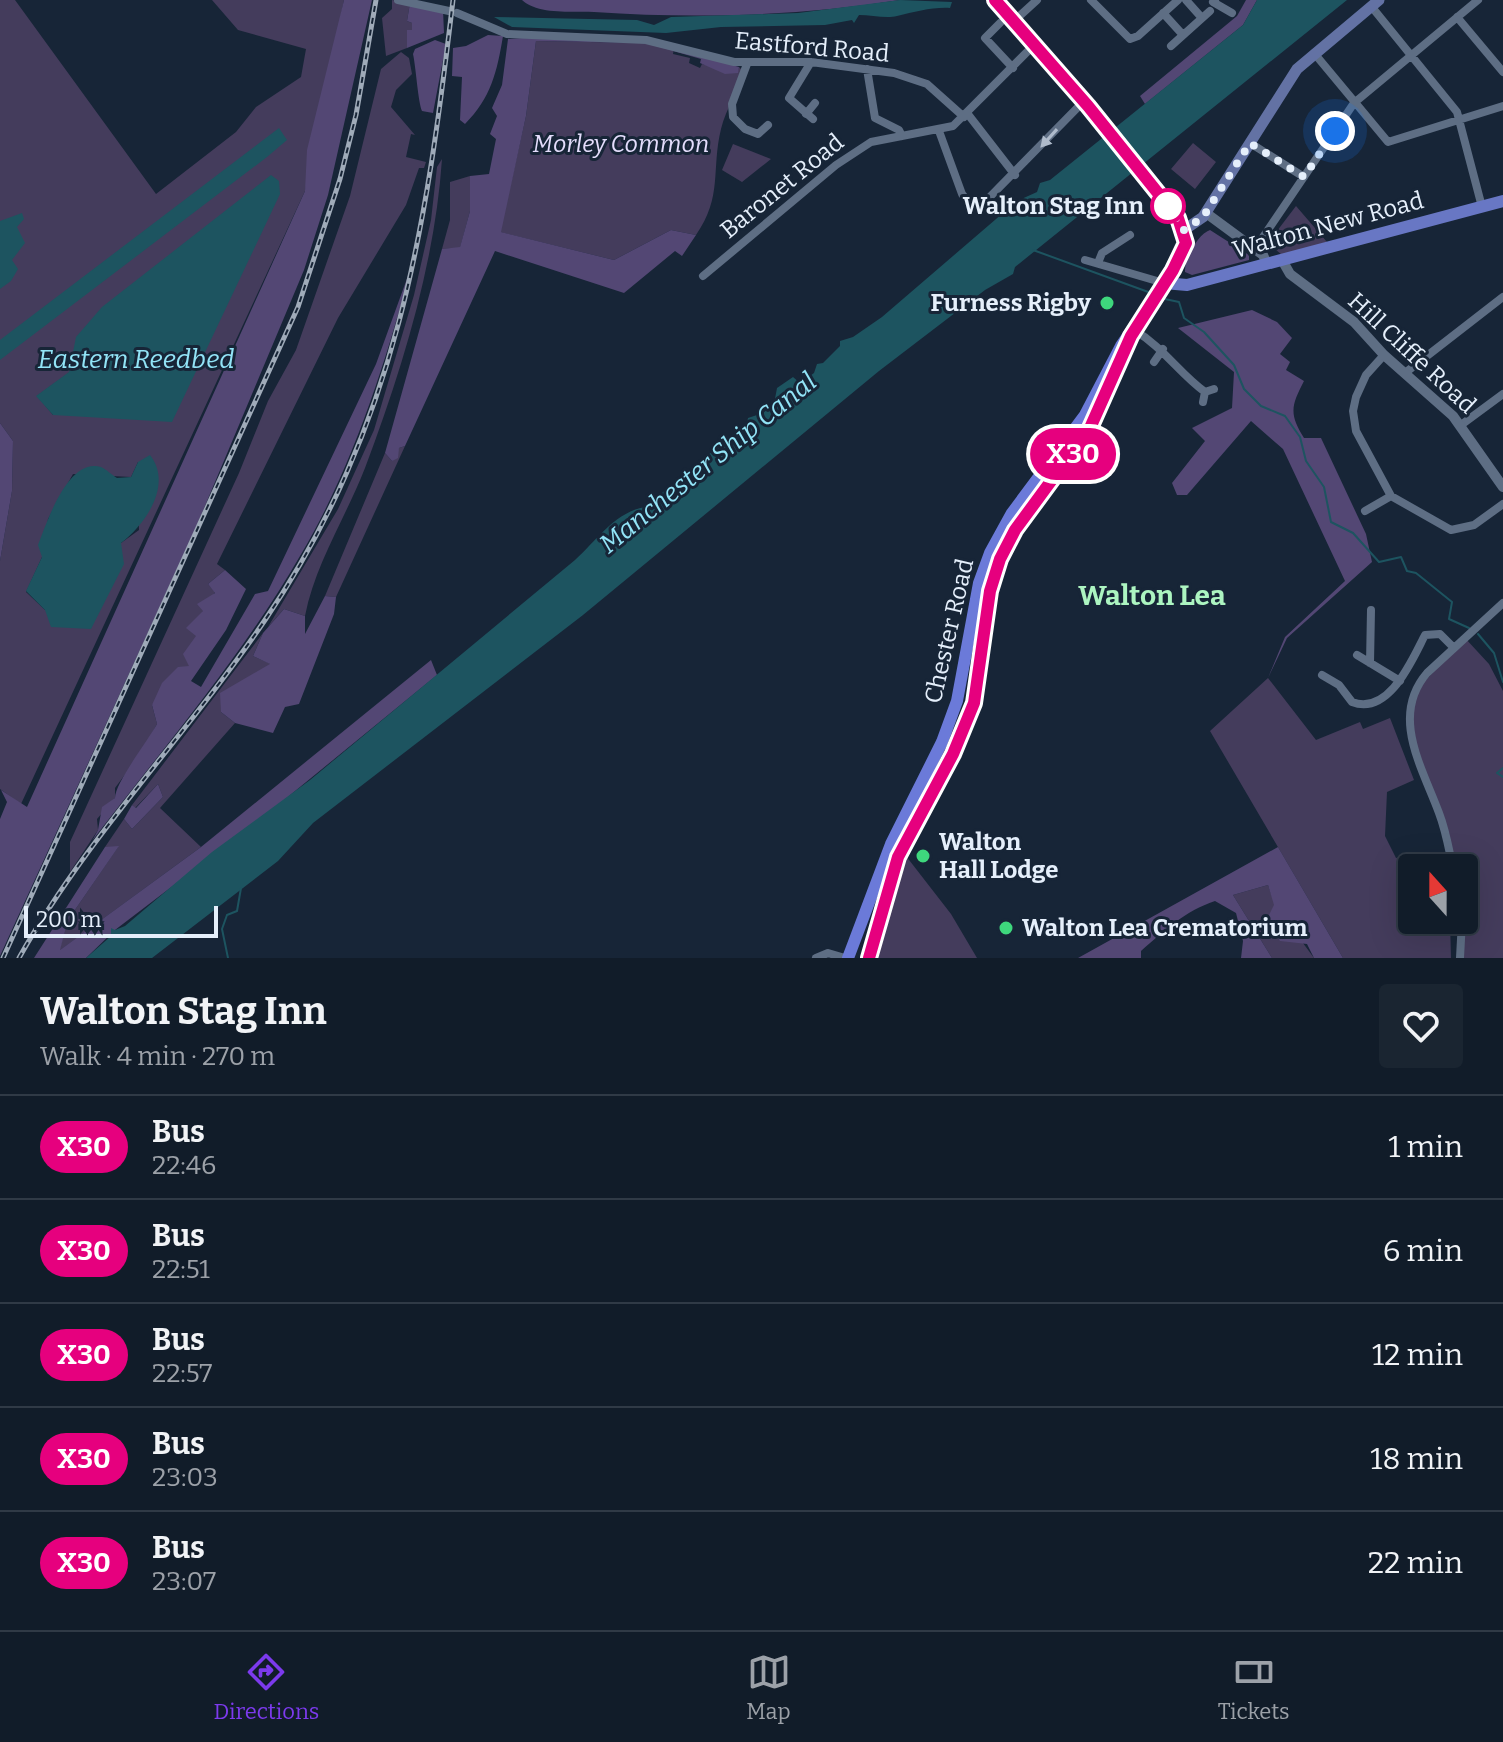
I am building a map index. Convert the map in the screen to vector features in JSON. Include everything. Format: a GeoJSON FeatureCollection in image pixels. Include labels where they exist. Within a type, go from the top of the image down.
{"type":"FeatureCollection","features":[{"type":"Feature","properties":{"kind":"highway"},"geometry":{"type":"LineString","coordinates":[[994,0],[1087,105],[1184,230]]}},
{"type":"Feature","properties":{"kind":"highway","name":"Chester Road"},"geometry":{"type":"LineString","coordinates":[[847,958],[891,844],[942,742],[957,701],[979,583],[990,553],[1012,513],[1085,415],[1121,346],[1163,286],[1184,248],[1184,230]]}},
{"type":"Feature","properties":{"kind":"highway","name":"Chester Road"},"geometry":{"type":"LineString","coordinates":[[869,958],[898,857],[953,754],[974,703],[990,591],[1000,559],[1015,530],[1090,428],[1132,333]]}},
{"type":"Feature","properties":{"kind":"main road"},"geometry":{"type":"LineString","coordinates":[[1184,230],[1206,213],[1293,73],[1375,3]]}},
{"type":"Feature","properties":{"kind":"main road","name":"Walton New Road"},"geometry":{"type":"LineString","coordinates":[[1163,286],[1187,285],[1503,201]]}},
{"type":"Feature","properties":{"kind":"street","name":"Eastford Road"},"geometry":{"type":"LineString","coordinates":[[398,0],[453,12],[507,34],[646,40],[747,64],[811,62],[867,69],[927,84],[965,115],[1015,175]]}},
{"type":"Feature","properties":{"kind":"street"},"geometry":{"type":"LineString","coordinates":[[1014,21],[1037,0]]}},
{"type":"Feature","properties":{"kind":"street"},"geometry":{"type":"LineString","coordinates":[[1091,0],[1130,39],[1138,36],[1174,1]]}},
{"type":"Feature","properties":{"kind":"street"},"geometry":{"type":"LineString","coordinates":[[1186,0],[1202,18]]}},
{"type":"Feature","properties":{"kind":"street"},"geometry":{"type":"LineString","coordinates":[[1215,0],[1213,2],[1232,13]]}},
{"type":"Feature","properties":{"kind":"street"},"geometry":{"type":"LineString","coordinates":[[1255,249],[1354,103],[1478,0]]}},
{"type":"Feature","properties":{"kind":"street"},"geometry":{"type":"LineString","coordinates":[[1375,3],[1411,55],[1454,108],[1460,120],[1482,207]]}},
{"type":"Feature","properties":{"kind":"street"},"geometry":{"type":"LineString","coordinates":[[1171,46],[1210,11]]}},
{"type":"Feature","properties":{"kind":"street"},"geometry":{"type":"LineString","coordinates":[[1163,13],[1183,35]]}},
{"type":"Feature","properties":{"kind":"street"},"geometry":{"type":"LineString","coordinates":[[1457,17],[1503,72]]}},
{"type":"Feature","properties":{"kind":"street"},"geometry":{"type":"LineString","coordinates":[[1000,23],[985,38],[1013,68]]}},
{"type":"Feature","properties":{"kind":"street"},"geometry":{"type":"LineString","coordinates":[[1035,44],[965,115],[939,131],[962,194],[972,207],[986,205],[1087,105]]}},
{"type":"Feature","properties":{"kind":"street"},"geometry":{"type":"LineString","coordinates":[[1314,53],[1388,142],[1503,106]]}},
{"type":"Feature","properties":{"kind":"street"},"geometry":{"type":"LineString","coordinates":[[811,62],[789,95],[790,101],[810,116],[815,103]]}},
{"type":"Feature","properties":{"kind":"street"},"geometry":{"type":"LineString","coordinates":[[747,64],[732,104],[733,117],[745,129],[758,134],[768,125]]}},
{"type":"Feature","properties":{"kind":"street"},"geometry":{"type":"LineString","coordinates":[[867,69],[875,118],[899,130],[902,136]]}},
{"type":"Feature","properties":{"kind":"street","name":"Baronet Road"},"geometry":{"type":"LineString","coordinates":[[703,276],[836,165],[871,142],[939,131]]}},
{"type":"Feature","properties":{"kind":"street"},"geometry":{"type":"LineString","coordinates":[[1250,143],[1304,177]]}},
{"type":"Feature","properties":{"kind":"street"},"geometry":{"type":"LineString","coordinates":[[1206,213],[1255,249],[1267,264]]}},
{"type":"Feature","properties":{"kind":"street"},"geometry":{"type":"LineString","coordinates":[[1098,263],[1102,253],[1130,235]]}},
{"type":"Feature","properties":{"kind":"street"},"geometry":{"type":"LineString","coordinates":[[1085,260],[1163,286]]}},
{"type":"Feature","properties":{"kind":"street","name":"Hill Cliffe Road"},"geometry":{"type":"LineString","coordinates":[[1282,260],[1290,274],[1354,322],[1384,355],[1461,425],[1503,487]]}},
{"type":"Feature","properties":{"kind":"street"},"geometry":{"type":"LineString","coordinates":[[1405,373],[1503,297]]}},
{"type":"Feature","properties":{"kind":"street"},"geometry":{"type":"LineString","coordinates":[[1132,333],[1163,349],[1180,372],[1207,394]]}},
{"type":"Feature","properties":{"kind":"street"},"geometry":{"type":"LineString","coordinates":[[1154,362],[1163,349]]}},
{"type":"Feature","properties":{"kind":"street"},"geometry":{"type":"LineString","coordinates":[[1384,355],[1362,381],[1353,411],[1359,437],[1391,496],[1434,524],[1451,530],[1480,522],[1503,504]]}},
{"type":"Feature","properties":{"kind":"street"},"geometry":{"type":"LineString","coordinates":[[1461,425],[1503,394]]}},
{"type":"Feature","properties":{"kind":"street"},"geometry":{"type":"LineString","coordinates":[[1365,511],[1391,496]]}},
{"type":"Feature","properties":{"kind":"street"},"geometry":{"type":"LineString","coordinates":[[1450,854],[1440,815],[1409,725],[1409,707],[1417,686],[1503,603]]}},
{"type":"Feature","properties":{"kind":"street"},"geometry":{"type":"LineString","coordinates":[[1370,663],[1371,610]]}},
{"type":"Feature","properties":{"kind":"street"},"geometry":{"type":"LineString","coordinates":[[1322,675],[1339,685],[1352,702],[1361,704],[1388,694],[1400,681],[1425,635],[1440,634],[1454,648]]}},
{"type":"Feature","properties":{"kind":"street"},"geometry":{"type":"LineString","coordinates":[[1357,655],[1400,681]]}},
{"type":"Feature","properties":{"kind":"street"},"geometry":{"type":"LineString","coordinates":[[1460,958],[1461,934]]}},
{"type":"Feature","properties":{"kind":"street"},"geometry":{"type":"LineString","coordinates":[[816,958],[828,953],[847,958]]}},
{"type":"Feature","properties":{"kind":"green space"},"geometry":{"type":"Polygon","coordinates":[[[0,0],[15,0],[156,194],[236,132],[256,107],[301,77],[306,49],[238,30],[212,0],[344,0],[305,191],[21,804],[0,789],[0,561],[12,491],[13,441],[0,423],[0,0]],[[70,372],[37,396],[53,415],[70,372]],[[138,462],[131,477],[73,474],[48,519],[42,557],[26,592],[45,610],[120,555],[121,543],[139,530],[138,462]]]}},
{"type":"Feature","properties":{"kind":"green space"},"geometry":{"type":"Polygon","coordinates":[[[392,0],[410,3],[407,21],[412,23],[412,30],[407,30],[407,48],[386,56],[382,18],[392,9],[392,0]]]}},
{"type":"Feature","properties":{"kind":"green space","name":"Morley Common"},"geometry":{"type":"Polygon","coordinates":[[[536,41],[645,43],[674,48],[673,54],[690,58],[689,63],[700,68],[702,64],[737,73],[739,67],[743,71],[721,129],[710,208],[696,235],[671,230],[614,260],[500,232],[526,116],[536,41]]]}},
{"type":"Feature","properties":{"kind":"green space"},"geometry":{"type":"Polygon","coordinates":[[[401,52],[409,58],[412,74],[396,90],[391,107],[415,135],[411,134],[406,157],[426,162],[424,168],[419,168],[406,205],[338,318],[217,564],[225,570],[208,584],[215,592],[203,611],[190,666],[152,705],[157,724],[141,753],[115,788],[115,798],[97,819],[98,830],[70,872],[70,842],[239,473],[268,401],[296,350],[350,196],[381,69],[401,52]]]}},
{"type":"Feature","properties":{"kind":"green space"},"geometry":{"type":"Polygon","coordinates":[[[1193,143],[1216,162],[1195,189],[1171,169],[1193,143]]]}},
{"type":"Feature","properties":{"kind":"green space"},"geometry":{"type":"Polygon","coordinates":[[[733,144],[771,159],[742,182],[722,170],[733,144]]]}},
{"type":"Feature","properties":{"kind":"green space"},"geometry":{"type":"Polygon","coordinates":[[[442,159],[432,237],[415,316],[365,468],[323,559],[305,616],[284,609],[268,627],[338,509],[374,430],[414,295],[431,220],[437,167],[442,159]]]}},
{"type":"Feature","properties":{"kind":"green space"},"geometry":{"type":"Polygon","coordinates":[[[470,176],[470,211],[460,248],[442,249],[450,220],[450,182],[470,176]]]}},
{"type":"Feature","properties":{"kind":"green space"},"geometry":{"type":"Polygon","coordinates":[[[1296,206],[1327,242],[1282,255],[1268,243],[1296,206]]]}},
{"type":"Feature","properties":{"kind":"green space"},"geometry":{"type":"Polygon","coordinates":[[[405,446],[336,597],[325,596],[385,453],[392,461],[399,448],[405,446]]]}},
{"type":"Feature","properties":{"kind":"green space"},"geometry":{"type":"Polygon","coordinates":[[[263,633],[253,656],[271,664],[221,712],[235,723],[160,808],[201,847],[59,951],[68,920],[118,847],[105,847],[124,819],[132,829],[163,797],[158,784],[135,808],[132,805],[263,633]]]}},
{"type":"Feature","properties":{"kind":"green space"},"geometry":{"type":"Polygon","coordinates":[[[1465,638],[1489,664],[1503,691],[1503,958],[1460,958],[1461,934],[1478,934],[1478,854],[1449,854],[1415,748],[1412,695],[1465,638]]]}},
{"type":"Feature","properties":{"kind":"green space"},"geometry":{"type":"Polygon","coordinates":[[[1268,678],[1316,740],[1360,722],[1363,729],[1390,718],[1414,780],[1387,792],[1385,836],[1398,858],[1398,934],[1450,934],[1451,958],[1343,958],[1210,731],[1268,678]]]}},
{"type":"Feature","properties":{"kind":"green space"},"geometry":{"type":"Polygon","coordinates":[[[906,856],[951,914],[977,958],[878,958],[892,885],[906,856]]]}},
{"type":"Feature","properties":{"kind":"green space"},"geometry":{"type":"Polygon","coordinates":[[[1268,885],[1275,905],[1314,958],[1272,958],[1233,895],[1268,885]]]}},
{"type":"Feature","properties":{"kind":"shaded area"},"geometry":{"type":"Polygon","coordinates":[[[344,0],[372,0],[328,195],[304,270],[197,525],[0,956],[0,819],[7,802],[1,790],[27,807],[305,191],[307,150],[344,0]]]}},
{"type":"Feature","properties":{"kind":"shaded area"},"geometry":{"type":"Polygon","coordinates":[[[522,0],[900,0],[785,13],[671,15],[556,11],[537,8],[522,0]]]}},
{"type":"Feature","properties":{"kind":"shaded area"},"geometry":{"type":"Polygon","coordinates":[[[1246,0],[1257,0],[1243,25],[1145,104],[1140,96],[1237,16],[1246,0]]]}},
{"type":"Feature","properties":{"kind":"shaded area"},"geometry":{"type":"Polygon","coordinates":[[[410,3],[443,10],[444,33],[407,48],[407,30],[412,30],[412,23],[407,21],[410,3]]]}},
{"type":"Feature","properties":{"kind":"shaded area"},"geometry":{"type":"Polygon","coordinates":[[[488,35],[503,36],[498,61],[487,94],[465,124],[460,120],[462,77],[452,76],[453,48],[466,46],[488,35]]]}},
{"type":"Feature","properties":{"kind":"shaded area"},"geometry":{"type":"Polygon","coordinates":[[[508,39],[646,40],[739,67],[738,73],[725,74],[700,63],[701,59],[645,43],[536,41],[526,116],[501,232],[614,260],[671,230],[696,235],[682,256],[675,251],[624,293],[495,251],[405,446],[399,448],[398,458],[392,461],[385,453],[442,249],[460,247],[470,211],[470,176],[489,174],[496,139],[490,134],[497,116],[492,108],[502,85],[508,39]]]}},
{"type":"Feature","properties":{"kind":"shaded area"},"geometry":{"type":"Polygon","coordinates":[[[435,40],[446,44],[433,113],[422,111],[413,54],[415,49],[435,40]]]}},
{"type":"Feature","properties":{"kind":"shaded area"},"geometry":{"type":"Polygon","coordinates":[[[1210,230],[1249,255],[1249,260],[1192,275],[1185,272],[1193,248],[1201,236],[1210,230]]]}},
{"type":"Feature","properties":{"kind":"shaded area"},"geometry":{"type":"Polygon","coordinates":[[[413,262],[391,338],[352,450],[300,556],[253,630],[92,841],[98,830],[102,807],[115,798],[126,773],[157,724],[152,705],[162,683],[178,667],[189,666],[183,654],[196,636],[186,628],[203,611],[197,604],[215,593],[208,584],[225,570],[246,589],[226,630],[191,681],[201,687],[255,594],[268,591],[376,364],[413,262]]]}},
{"type":"Feature","properties":{"kind":"shaded area"},"geometry":{"type":"Polygon","coordinates":[[[1252,310],[1277,322],[1292,338],[1280,354],[1290,362],[1286,370],[1304,381],[1294,404],[1296,422],[1304,438],[1321,438],[1366,534],[1372,562],[1287,638],[1268,678],[1285,637],[1345,581],[1283,449],[1251,421],[1187,495],[1177,495],[1172,483],[1205,441],[1192,428],[1232,408],[1234,372],[1178,328],[1252,310]]]}},
{"type":"Feature","properties":{"kind":"shaded area"},"geometry":{"type":"Polygon","coordinates":[[[0,423],[13,441],[12,491],[0,561],[0,423]]]}},
{"type":"Feature","properties":{"kind":"shaded area"},"geometry":{"type":"Polygon","coordinates":[[[325,596],[336,597],[334,614],[299,704],[285,707],[273,733],[235,723],[221,712],[220,693],[270,664],[253,656],[263,633],[284,609],[305,616],[305,634],[325,596]]]}},
{"type":"Feature","properties":{"kind":"shaded area"},"geometry":{"type":"Polygon","coordinates":[[[431,660],[437,675],[267,814],[115,930],[86,958],[34,958],[105,847],[119,846],[68,920],[60,950],[201,847],[431,660]]]}},
{"type":"Feature","properties":{"kind":"shaded area"},"geometry":{"type":"Polygon","coordinates":[[[158,784],[163,797],[132,829],[124,819],[132,805],[136,808],[158,784]]]}},
{"type":"Feature","properties":{"kind":"shaded area"},"geometry":{"type":"Polygon","coordinates":[[[1278,847],[1343,958],[1314,958],[1307,944],[1280,941],[1267,919],[1274,905],[1268,885],[1233,895],[1272,958],[1241,958],[1243,941],[1236,913],[1215,901],[1176,922],[1141,951],[1141,958],[1078,958],[1278,847]]]}},
{"type":"Feature","properties":{"kind":"water"},"geometry":{"type":"Polygon","coordinates":[[[900,0],[952,2],[950,8],[893,17],[859,15],[854,23],[852,20],[825,25],[721,27],[666,33],[512,27],[494,17],[637,20],[654,25],[671,17],[798,13],[900,0]]]}},
{"type":"Feature","properties":{"kind":"water","name":"Manchester Ship Canal"},"geometry":{"type":"Polygon","coordinates":[[[1257,0],[1347,0],[1015,267],[1013,274],[985,290],[879,371],[583,615],[313,823],[278,861],[152,958],[86,958],[111,936],[111,928],[115,930],[125,926],[212,852],[310,780],[575,560],[615,521],[645,507],[747,423],[748,418],[763,413],[774,404],[777,388],[793,377],[800,383],[814,373],[817,364],[823,363],[840,346],[840,341],[853,337],[882,317],[1017,201],[1037,192],[1040,183],[1050,180],[1243,25],[1257,0]]]}},
{"type":"Feature","properties":{"kind":"water"},"geometry":{"type":"Polygon","coordinates":[[[279,128],[287,140],[267,157],[0,360],[0,340],[279,128]]]}},
{"type":"Feature","properties":{"kind":"water","name":"Eastern Reedbed"},"geometry":{"type":"Polygon","coordinates":[[[271,175],[279,181],[280,194],[172,422],[53,415],[36,396],[69,372],[76,337],[102,307],[271,175]]]}},
{"type":"Feature","properties":{"kind":"water"},"geometry":{"type":"Polygon","coordinates":[[[22,213],[24,219],[17,227],[25,243],[12,260],[18,269],[11,281],[0,289],[0,221],[22,213]]]}},
{"type":"Feature","properties":{"kind":"water"},"geometry":{"type":"Polygon","coordinates":[[[150,455],[159,478],[154,503],[139,525],[121,543],[124,564],[91,629],[51,627],[45,610],[26,591],[42,557],[38,545],[60,494],[78,472],[89,467],[101,467],[117,478],[131,477],[138,462],[150,455]]]}},
{"type":"Feature","properties":{"kind":"waterway"},"geometry":{"type":"LineString","coordinates":[[1033,250],[1151,293]]}},
{"type":"Feature","properties":{"kind":"waterway"},"geometry":{"type":"LineString","coordinates":[[1160,298],[1179,302],[1184,318],[1204,332],[1234,365],[1244,389],[1261,406],[1285,416],[1300,437],[1306,461],[1324,487],[1331,522],[1353,533],[1379,562],[1401,557],[1407,571],[1416,573],[1452,602],[1449,619],[1469,628]]}},
{"type":"Feature","properties":{"kind":"waterway"},"geometry":{"type":"LineString","coordinates":[[1478,634],[1494,653],[1503,682]]}},
{"type":"Feature","properties":{"kind":"waterway"},"geometry":{"type":"LineString","coordinates":[[1503,768],[1497,773],[1503,777]]}},
{"type":"Feature","properties":{"kind":"waterway"},"geometry":{"type":"LineString","coordinates":[[228,958],[222,929],[227,915],[237,911],[241,888]]}},
{"type":"Feature","properties":{"kind":"railway"},"geometry":{"type":"LineString","coordinates":[[3,958],[298,307],[340,179],[356,115],[376,0]]}},
{"type":"Feature","properties":{"kind":"railway"},"geometry":{"type":"LineString","coordinates":[[19,958],[75,870],[265,620],[310,546],[347,473],[376,398],[399,322],[417,245],[453,0]]}},
{"type":"Feature","properties":{"kind":"bus line","name":"X30"},"geometry":{"type":"LineString","coordinates":[[869,958],[898,857],[926,809],[974,703],[990,591],[1000,559],[1034,502],[1090,428],[1131,336],[1173,270],[1186,243],[1178,218],[1088,106],[995,0]]}},
{"type":"Feature","properties":{"kind":"place","name":"Walton Stag Inn"},"geometry":{"type":"Point","coordinates":[1168,206]}},
{"type":"Feature","properties":{"kind":"place","name":"Furness Rigby"},"geometry":{"type":"Point","coordinates":[1107,303]}},
{"type":"Feature","properties":{"kind":"place","name":"Walton Hall Lodge"},"geometry":{"type":"Point","coordinates":[923,856]}},
{"type":"Feature","properties":{"kind":"place","name":"Walton Lea Crematorium"},"geometry":{"type":"Point","coordinates":[1006,928]}},
{"type":"Feature","properties":{"kind":"district","name":"Walton Lea"},"geometry":{"type":"Point","coordinates":[1152,595]}},
{"type":"Feature","properties":{"kind":"route"},"geometry":{"type":"LineString","coordinates":[[1168,206],[1184,230],[1200,220],[1250,143],[1304,177],[1335,131]]}}]}
